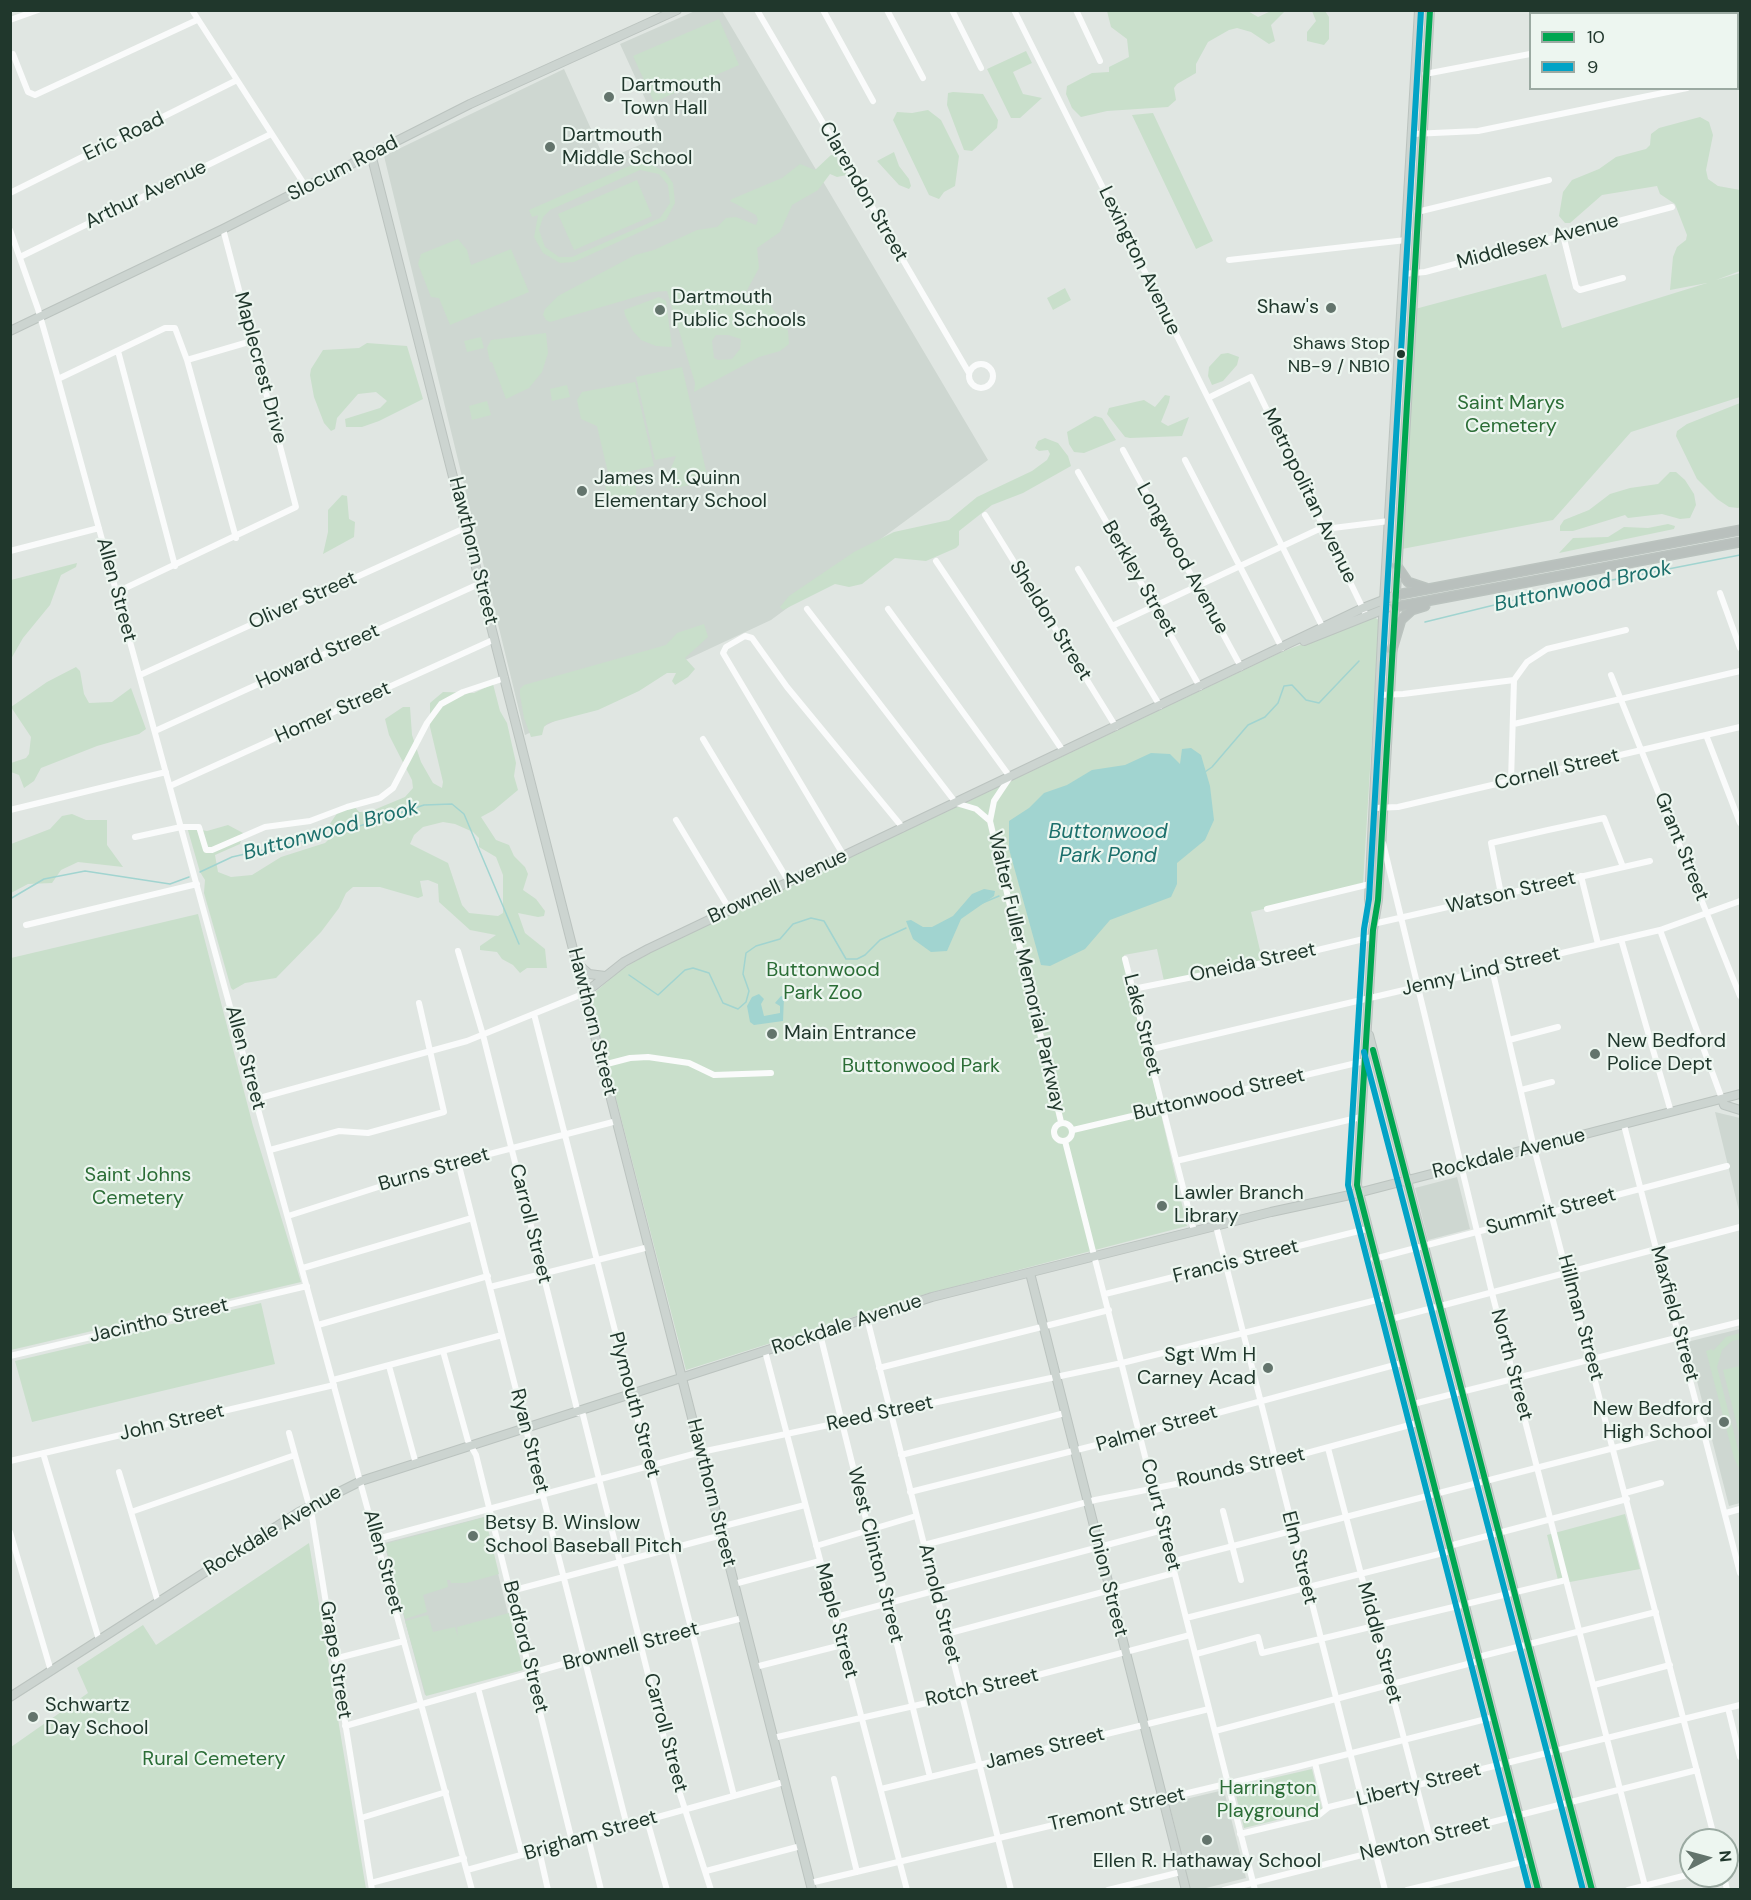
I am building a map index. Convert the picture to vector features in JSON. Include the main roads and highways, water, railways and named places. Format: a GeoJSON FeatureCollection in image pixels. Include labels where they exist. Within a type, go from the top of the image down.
{"type":"FeatureCollection","features":[{"type":"Feature","properties":{"kind":"highway"},"geometry":{"type":"LineString","coordinates":[[1396,595],[1740,530]]}},
{"type":"Feature","properties":{"kind":"highway"},"geometry":{"type":"LineString","coordinates":[[1395,607],[1740,542]]}},
{"type":"Feature","properties":{"kind":"highway"},"geometry":{"type":"LineString","coordinates":[[1397,566],[1408,582],[1426,588]]}},
{"type":"Feature","properties":{"kind":"highway"},"geometry":{"type":"LineString","coordinates":[[1392,650],[1400,623],[1412,610],[1486,590]]}},
{"type":"Feature","properties":{"kind":"main road","name":"Slocum Road"},"geometry":{"type":"LineString","coordinates":[[10,331],[223,229],[470,104],[677,10]]}},
{"type":"Feature","properties":{"kind":"main road"},"geometry":{"type":"LineString","coordinates":[[1373,924],[1370,884],[1419,10]]}},
{"type":"Feature","properties":{"kind":"main road"},"geometry":{"type":"LineString","coordinates":[[1430,10],[1413,273],[1384,808],[1378,900],[1372,937],[1358,1193],[1538,1890]]}},
{"type":"Feature","properties":{"kind":"main road","name":"Hawthorn Street"},"geometry":{"type":"LineString","coordinates":[[371,154],[579,965],[811,1886]]}},
{"type":"Feature","properties":{"kind":"main road"},"geometry":{"type":"LineString","coordinates":[[1395,418],[1405,418]]}},
{"type":"Feature","properties":{"kind":"main road","name":"Brownell Avenue"},"geometry":{"type":"LineString","coordinates":[[585,993],[605,976],[639,954],[1396,595]]}},
{"type":"Feature","properties":{"kind":"main road","name":"Brownell Avenue"},"geometry":{"type":"LineString","coordinates":[[1365,611],[1395,607]]}},
{"type":"Feature","properties":{"kind":"main road"},"geometry":{"type":"LineString","coordinates":[[1371,866],[1380,866]]}},
{"type":"Feature","properties":{"kind":"main road"},"geometry":{"type":"LineString","coordinates":[[579,965],[589,974],[605,976]]}},
{"type":"Feature","properties":{"kind":"main road"},"geometry":{"type":"LineString","coordinates":[[1367,1028],[1592,1890]]}},
{"type":"Feature","properties":{"kind":"main road","name":"Rockdale Avenue"},"geometry":{"type":"LineString","coordinates":[[10,1697],[310,1506],[361,1481],[526,1430],[932,1297],[1194,1231],[1358,1193],[1740,1094]]}},
{"type":"Feature","properties":{"kind":"main road"},"geometry":{"type":"LineString","coordinates":[[1722,1099],[1724,1106],[1740,1110]]}},
{"type":"Feature","properties":{"kind":"main road","name":"Union Street"},"geometry":{"type":"LineString","coordinates":[[1030,1273],[1185,1890]]}},
{"type":"Feature","properties":{"kind":"water","name":"Buttonwood Park Pond"},"geometry":{"type":"Polygon","coordinates":[[[1191,748],[1201,755],[1210,786],[1214,820],[1205,840],[1177,863],[1177,884],[1171,897],[1110,920],[1085,949],[1050,966],[1041,965],[1009,849],[1009,821],[1029,808],[1044,793],[1067,785],[1092,770],[1125,765],[1151,753],[1170,754],[1180,764],[1182,749],[1191,748]]]}},
{"type":"Feature","properties":{"kind":"water"},"geometry":{"type":"Polygon","coordinates":[[[984,889],[995,891],[994,896],[961,919],[947,951],[931,952],[913,939],[906,921],[911,920],[923,927],[932,927],[953,916],[972,894],[984,889]]]}},
{"type":"Feature","properties":{"kind":"water"},"geometry":{"type":"Polygon","coordinates":[[[759,994],[764,999],[761,1004],[764,1016],[780,1013],[780,1006],[775,1003],[781,996],[784,997],[783,1021],[754,1025],[750,1022],[747,1006],[752,997],[759,994]]]}},
{"type":"Feature","properties":{"kind":"waterway","name":"Buttonwood Brook"},"geometry":{"type":"LineString","coordinates":[[1425,622],[1535,595],[1740,555]]}},
{"type":"Feature","properties":{"kind":"waterway","name":"Buttonwood Brook"},"geometry":{"type":"LineString","coordinates":[[1202,774],[1212,767],[1248,725],[1265,717],[1278,703],[1284,686],[1292,685],[1306,700],[1319,703],[1359,661]]}},
{"type":"Feature","properties":{"kind":"waterway","name":"Buttonwood Brook"},"geometry":{"type":"LineString","coordinates":[[200,872],[232,857],[338,833],[424,805],[452,804],[464,814],[519,944]]}},
{"type":"Feature","properties":{"kind":"waterway","name":"Buttonwood Brook"},"geometry":{"type":"LineString","coordinates":[[10,899],[44,879],[85,871],[170,884],[189,877]]}},
{"type":"Feature","properties":{"kind":"waterway","name":"Buttonwood Brook"},"geometry":{"type":"LineString","coordinates":[[980,904],[999,896]]}},
{"type":"Feature","properties":{"kind":"waterway","name":"Buttonwood Brook"},"geometry":{"type":"LineString","coordinates":[[629,975],[658,995],[685,970],[693,968],[709,973],[723,1003],[738,1009],[746,1002],[749,991],[743,974],[746,953],[756,946],[780,939],[793,924],[811,918],[824,921],[846,959],[857,959],[865,955],[880,940],[906,928]]}},
{"type":"Feature","properties":{"kind":"place","name":"Dartmouth Town Hall"},"geometry":{"type":"Point","coordinates":[609,97]}},
{"type":"Feature","properties":{"kind":"place","name":"Dartmouth Middle School"},"geometry":{"type":"Point","coordinates":[550,147]}},
{"type":"Feature","properties":{"kind":"place","name":"Shaw's"},"geometry":{"type":"Point","coordinates":[1331,308]}},
{"type":"Feature","properties":{"kind":"place","name":"Dartmouth Public Schools"},"geometry":{"type":"Point","coordinates":[660,310]}},
{"type":"Feature","properties":{"kind":"place","name":"Shaws Stop NB-9 / NB10"},"geometry":{"type":"Point","coordinates":[1401,354]}},
{"type":"Feature","properties":{"kind":"place","name":"James M. Quinn Elementary School"},"geometry":{"type":"Point","coordinates":[582,491]}},
{"type":"Feature","properties":{"kind":"place","name":"Main Entrance"},"geometry":{"type":"Point","coordinates":[772,1034]}},
{"type":"Feature","properties":{"kind":"place","name":"New Bedford Police Dept"},"geometry":{"type":"Point","coordinates":[1595,1054]}},
{"type":"Feature","properties":{"kind":"place","name":"Lawler Branch Library"},"geometry":{"type":"Point","coordinates":[1162,1206]}},
{"type":"Feature","properties":{"kind":"place","name":"Sgt Wm H Carney Acad"},"geometry":{"type":"Point","coordinates":[1268,1368]}},
{"type":"Feature","properties":{"kind":"place","name":"New Bedford High School"},"geometry":{"type":"Point","coordinates":[1724,1422]}},
{"type":"Feature","properties":{"kind":"place","name":"Betsy B. Winslow School Baseball Pitch"},"geometry":{"type":"Point","coordinates":[473,1536]}},
{"type":"Feature","properties":{"kind":"place","name":"Schwartz Day School"},"geometry":{"type":"Point","coordinates":[33,1717]}},
{"type":"Feature","properties":{"kind":"place","name":"Ellen R. Hathaway School"},"geometry":{"type":"Point","coordinates":[1207,1840]}},
{"type":"Feature","properties":{"kind":"park label","name":"Saint Marys Cemetery"},"geometry":{"type":"Point","coordinates":[1511,416]}},
{"type":"Feature","properties":{"kind":"park label","name":"Buttonwood Park Zoo"},"geometry":{"type":"Point","coordinates":[823,982]}},
{"type":"Feature","properties":{"kind":"park label","name":"Buttonwood Park"},"geometry":{"type":"Point","coordinates":[921,1067]}},
{"type":"Feature","properties":{"kind":"park label","name":"Saint Johns Cemetery"},"geometry":{"type":"Point","coordinates":[138,1188]}},
{"type":"Feature","properties":{"kind":"park label","name":"Rural Cemetery"},"geometry":{"type":"Point","coordinates":[214,1760]}},
{"type":"Feature","properties":{"kind":"park label","name":"Harrington Playground"},"geometry":{"type":"Point","coordinates":[1268,1800]}}]}
